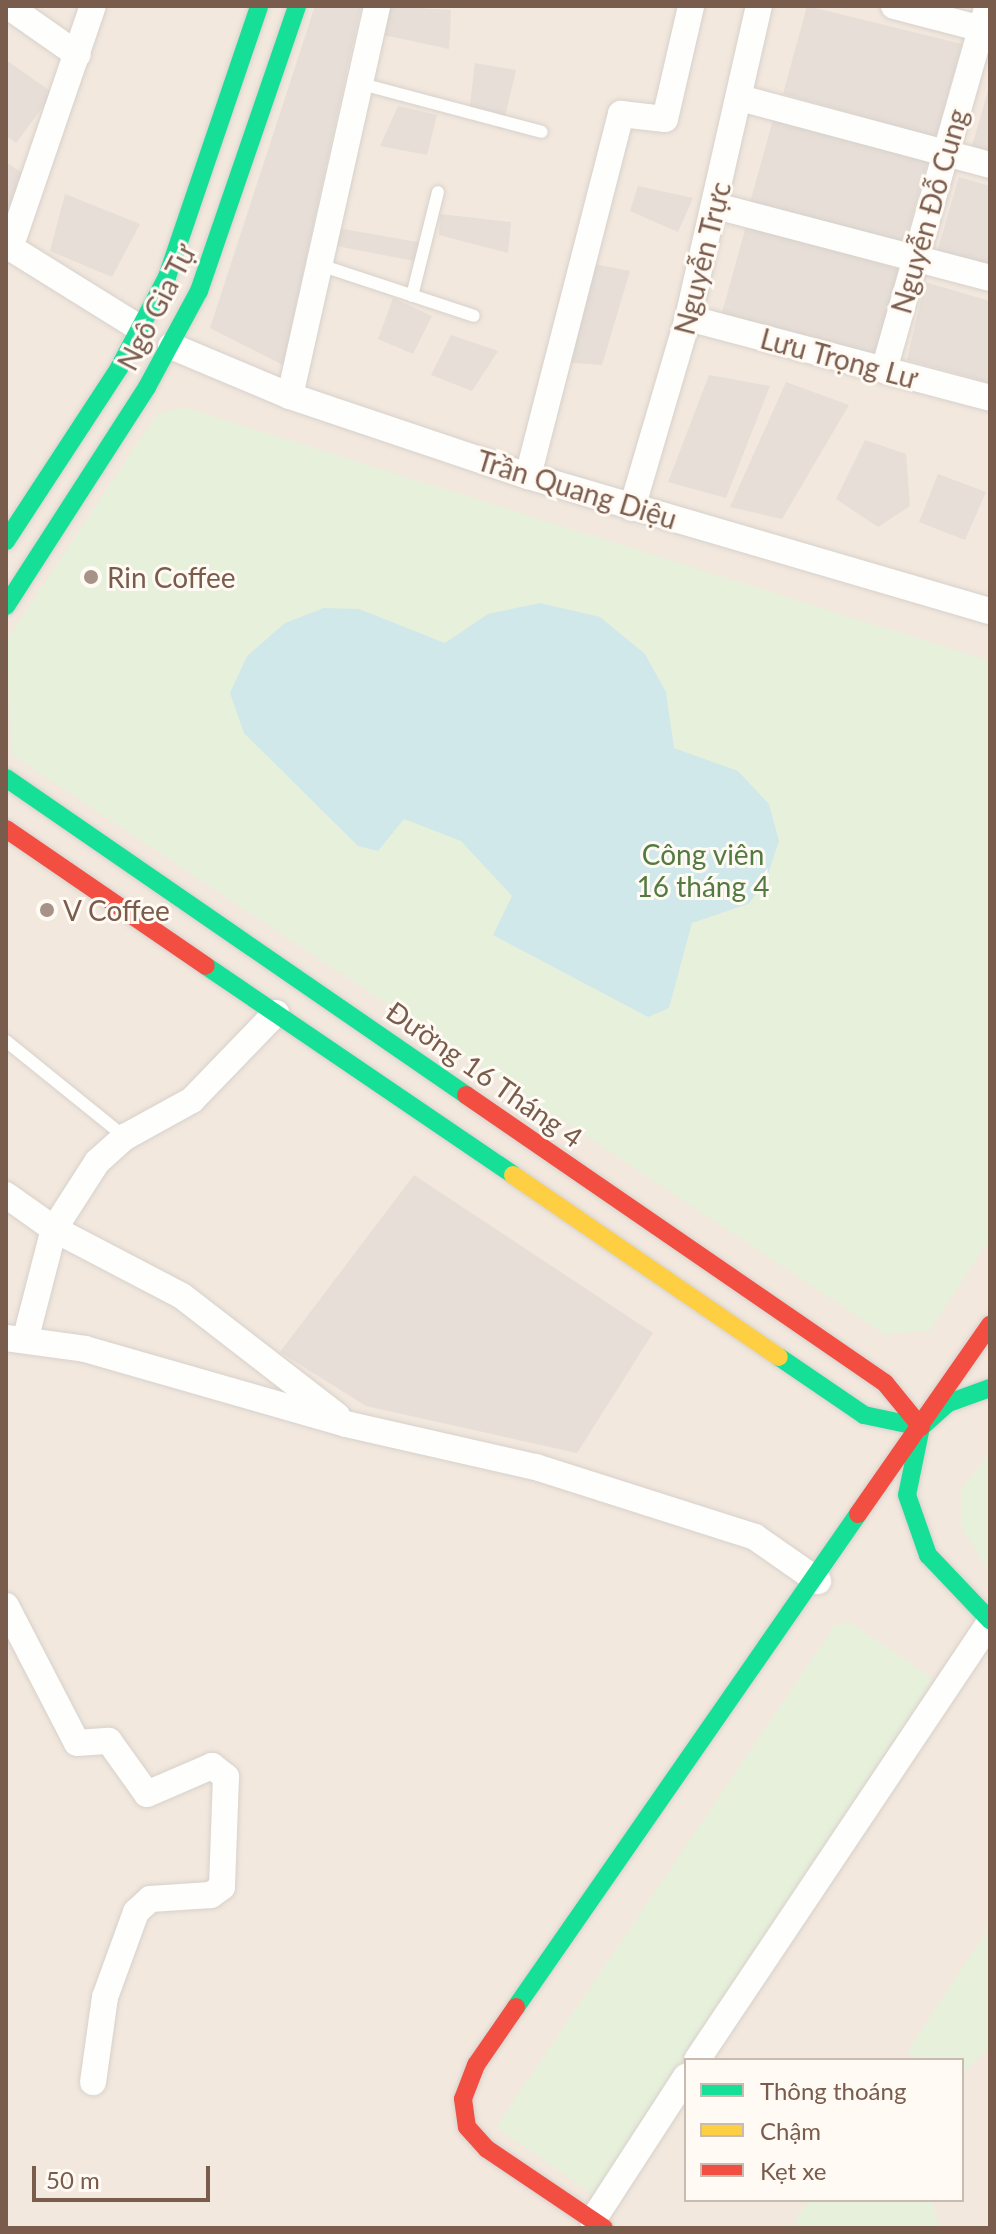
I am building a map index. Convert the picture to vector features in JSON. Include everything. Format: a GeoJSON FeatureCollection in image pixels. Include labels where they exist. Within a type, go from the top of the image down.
{"type":"FeatureCollection","features":[{"type":"Feature","properties":{"kind":"main road","name":"Ngô Gia Tự"},"geometry":{"type":"LineString","coordinates":[[6,541],[141,329],[182,242],[259,6]]}},
{"type":"Feature","properties":{"kind":"main road","name":"Ngô Gia Tự"},"geometry":{"type":"LineString","coordinates":[[6,606],[171,346],[220,242],[297,6]]}},
{"type":"Feature","properties":{"kind":"main road"},"geometry":{"type":"LineString","coordinates":[[141,329],[171,346]]}},
{"type":"Feature","properties":{"kind":"main road","name":"Đường 16 Tháng 4"},"geometry":{"type":"LineString","coordinates":[[6,778],[885,1383],[921,1427]]}},
{"type":"Feature","properties":{"kind":"main road"},"geometry":{"type":"LineString","coordinates":[[6,829],[126,908],[515,1180],[864,1415],[921,1427]]}},
{"type":"Feature","properties":{"kind":"main road"},"geometry":{"type":"LineString","coordinates":[[126,908],[147,875]]}},
{"type":"Feature","properties":{"kind":"main road"},"geometry":{"type":"LineString","coordinates":[[380,1084],[401,1050]]}},
{"type":"Feature","properties":{"kind":"main road"},"geometry":{"type":"LineString","coordinates":[[515,1180],[538,1145]]}},
{"type":"Feature","properties":{"kind":"main road"},"geometry":{"type":"LineString","coordinates":[[598,2224],[487,2149],[467,2127],[463,2099],[476,2065],[818,1581],[990,1325]]}},
{"type":"Feature","properties":{"kind":"main road"},"geometry":{"type":"LineString","coordinates":[[990,1388],[948,1403],[921,1427],[909,1461],[913,1527],[953,1589],[990,1621]]}},
{"type":"Feature","properties":{"kind":"street"},"geometry":{"type":"LineString","coordinates":[[8,6],[78,55]]}},
{"type":"Feature","properties":{"kind":"street"},"geometry":{"type":"LineString","coordinates":[[93,6],[8,246],[141,329]]}},
{"type":"Feature","properties":{"kind":"street"},"geometry":{"type":"LineString","coordinates":[[290,396],[377,6]]}},
{"type":"Feature","properties":{"kind":"street"},"geometry":{"type":"LineString","coordinates":[[528,476],[621,114],[665,119],[691,6]]}},
{"type":"Feature","properties":{"kind":"street","name":"Nguyễn Trực"},"geometry":{"type":"LineString","coordinates":[[632,508],[688,318],[716,206],[759,6]]}},
{"type":"Feature","properties":{"kind":"street"},"geometry":{"type":"LineString","coordinates":[[894,6],[986,22]]}},
{"type":"Feature","properties":{"kind":"street","name":"Nguyễn Đỗ Cung"},"geometry":{"type":"LineString","coordinates":[[884,370],[914,258],[986,22]]}},
{"type":"Feature","properties":{"kind":"street"},"geometry":{"type":"LineString","coordinates":[[740,98],[990,165]]}},
{"type":"Feature","properties":{"kind":"street"},"geometry":{"type":"LineString","coordinates":[[716,206],[990,278]]}},
{"type":"Feature","properties":{"kind":"street","name":"Lưu Trọng Lư"},"geometry":{"type":"LineString","coordinates":[[688,318],[990,398]]}},
{"type":"Feature","properties":{"kind":"street","name":"Trần Quang Diệu"},"geometry":{"type":"LineString","coordinates":[[171,346],[290,396],[528,476],[632,508],[984,603]]}},
{"type":"Feature","properties":{"kind":"street"},"geometry":{"type":"LineString","coordinates":[[276,1013],[192,1100],[125,1137],[84,1180],[54,1229],[16,1337],[346,1424],[536,1467],[755,1537],[818,1581]]}},
{"type":"Feature","properties":{"kind":"street"},"geometry":{"type":"LineString","coordinates":[[6,1195],[54,1229],[182,1296],[346,1424]]}},
{"type":"Feature","properties":{"kind":"street"},"geometry":{"type":"LineString","coordinates":[[6,1606],[77,1743],[109,1741],[147,1794],[212,1766],[226,1777],[222,1887],[211,1895],[150,1899],[136,1912],[105,1997],[93,2082]]}},
{"type":"Feature","properties":{"kind":"street"},"geometry":{"type":"LineString","coordinates":[[698,2058],[990,1621]]}},
{"type":"Feature","properties":{"kind":"street"},"geometry":{"type":"LineString","coordinates":[[598,2224],[684,2080]]}},
{"type":"Feature","properties":{"kind":"lane"},"geometry":{"type":"LineString","coordinates":[[358,83],[542,132]]}},
{"type":"Feature","properties":{"kind":"lane"},"geometry":{"type":"LineString","coordinates":[[412,296],[438,192]]}},
{"type":"Feature","properties":{"kind":"lane"},"geometry":{"type":"LineString","coordinates":[[317,264],[474,316]]}},
{"type":"Feature","properties":{"kind":"lane"},"geometry":{"type":"LineString","coordinates":[[6,1041],[125,1137]]}},
{"type":"Feature","properties":{"kind":"shaded area"},"geometry":{"type":"Polygon","coordinates":[[[6,6],[990,6],[990,2228],[6,2228],[6,6]]]}},
{"type":"Feature","properties":{"kind":"green space","name":"Công viên 16 tháng 4"},"geometry":{"type":"Polygon","coordinates":[[[184,407],[990,661],[990,1238],[930,1330],[886,1335],[12,755],[6,641],[157,414],[184,407]]]}},
{"type":"Feature","properties":{"kind":"green space"},"geometry":{"type":"Polygon","coordinates":[[[990,1451],[990,1575],[961,1525],[961,1490],[990,1451]]]}},
{"type":"Feature","properties":{"kind":"green space"},"geometry":{"type":"Polygon","coordinates":[[[850,1622],[933,1679],[595,2196],[496,2127],[835,1625],[850,1622]]]}},
{"type":"Feature","properties":{"kind":"green space"},"geometry":{"type":"Polygon","coordinates":[[[990,1926],[990,2046],[964,2073],[964,2058],[917,2058],[907,2052],[990,1926]]]}},
{"type":"Feature","properties":{"kind":"green space"},"geometry":{"type":"Polygon","coordinates":[[[808,2202],[932,2202],[940,2228],[802,2228],[794,2223],[808,2202]]]}},
{"type":"Feature","properties":{"kind":"water"},"geometry":{"type":"Polygon","coordinates":[[[540,603],[600,617],[645,654],[666,692],[674,748],[738,771],[769,804],[779,841],[765,883],[748,904],[692,923],[669,1008],[648,1017],[493,935],[512,896],[461,841],[404,819],[378,851],[358,846],[244,733],[230,693],[247,656],[285,623],[324,608],[359,609],[445,643],[488,614],[540,603]]]}},
{"type":"Feature","properties":{"kind":"building"},"geometry":{"type":"Polygon","coordinates":[[[315,6],[361,6],[283,365],[210,328],[315,6]]]}},
{"type":"Feature","properties":{"kind":"building"},"geometry":{"type":"Polygon","coordinates":[[[386,6],[451,10],[449,49],[375,33],[386,6]]]}},
{"type":"Feature","properties":{"kind":"building"},"geometry":{"type":"Polygon","coordinates":[[[807,6],[962,44],[936,137],[783,94],[807,6]]]}},
{"type":"Feature","properties":{"kind":"building"},"geometry":{"type":"Polygon","coordinates":[[[6,60],[53,93],[16,143],[6,136],[6,60]]]}},
{"type":"Feature","properties":{"kind":"building"},"geometry":{"type":"Polygon","coordinates":[[[475,63],[516,70],[502,130],[469,112],[475,63]]]}},
{"type":"Feature","properties":{"kind":"building"},"geometry":{"type":"Polygon","coordinates":[[[990,84],[990,152],[972,146],[990,84]]]}},
{"type":"Feature","properties":{"kind":"building"},"geometry":{"type":"Polygon","coordinates":[[[398,106],[437,115],[427,155],[380,146],[398,106]]]}},
{"type":"Feature","properties":{"kind":"building"},"geometry":{"type":"Polygon","coordinates":[[[775,113],[929,156],[903,250],[749,206],[775,113]]]}},
{"type":"Feature","properties":{"kind":"building"},"geometry":{"type":"Polygon","coordinates":[[[6,162],[29,178],[6,210],[6,162]]]}},
{"type":"Feature","properties":{"kind":"building"},"geometry":{"type":"Polygon","coordinates":[[[959,177],[990,186],[990,266],[937,252],[959,177]]]}},
{"type":"Feature","properties":{"kind":"building"},"geometry":{"type":"Polygon","coordinates":[[[638,186],[693,198],[678,232],[630,211],[638,186]]]}},
{"type":"Feature","properties":{"kind":"building"},"geometry":{"type":"Polygon","coordinates":[[[65,194],[140,224],[112,277],[50,251],[65,194]]]}},
{"type":"Feature","properties":{"kind":"building"},"geometry":{"type":"Polygon","coordinates":[[[440,214],[511,222],[508,253],[439,235],[440,214]]]}},
{"type":"Feature","properties":{"kind":"building"},"geometry":{"type":"Polygon","coordinates":[[[326,226],[423,243],[414,261],[337,246],[326,226]]]}},
{"type":"Feature","properties":{"kind":"building"},"geometry":{"type":"Polygon","coordinates":[[[746,226],[900,269],[874,363],[720,320],[746,226]]]}},
{"type":"Feature","properties":{"kind":"building"},"geometry":{"type":"Polygon","coordinates":[[[584,262],[630,271],[602,365],[560,362],[584,262]]]}},
{"type":"Feature","properties":{"kind":"building"},"geometry":{"type":"Polygon","coordinates":[[[925,282],[990,301],[990,383],[907,360],[925,282]]]}},
{"type":"Feature","properties":{"kind":"building"},"geometry":{"type":"Polygon","coordinates":[[[393,298],[432,316],[413,354],[378,339],[393,298]]]}},
{"type":"Feature","properties":{"kind":"building"},"geometry":{"type":"Polygon","coordinates":[[[451,335],[498,351],[472,391],[431,375],[451,335]]]}},
{"type":"Feature","properties":{"kind":"building"},"geometry":{"type":"Polygon","coordinates":[[[709,375],[770,386],[726,498],[668,482],[709,375]]]}},
{"type":"Feature","properties":{"kind":"building"},"geometry":{"type":"Polygon","coordinates":[[[786,382],[849,405],[782,519],[730,507],[786,382]]]}},
{"type":"Feature","properties":{"kind":"building"},"geometry":{"type":"Polygon","coordinates":[[[865,440],[906,454],[910,506],[878,527],[836,499],[865,440]]]}},
{"type":"Feature","properties":{"kind":"building"},"geometry":{"type":"Polygon","coordinates":[[[938,474],[986,492],[965,540],[919,522],[938,474]]]}},
{"type":"Feature","properties":{"kind":"building"},"geometry":{"type":"Polygon","coordinates":[[[414,1175],[653,1333],[577,1453],[366,1406],[280,1352],[414,1175]]]}},
{"type":"Feature","properties":{"kind":"traffic: fast"},"geometry":{"type":"LineString","coordinates":[[6,541],[119,368],[167,277],[259,6]]}},
{"type":"Feature","properties":{"kind":"traffic: fast"},"geometry":{"type":"LineString","coordinates":[[6,606],[147,387],[199,291],[297,6]]}},
{"type":"Feature","properties":{"kind":"traffic: fast"},"geometry":{"type":"LineString","coordinates":[[6,778],[466,1095]]}},
{"type":"Feature","properties":{"kind":"traffic: fast"},"geometry":{"type":"LineString","coordinates":[[206,966],[513,1175]]}},
{"type":"Feature","properties":{"kind":"traffic: fast"},"geometry":{"type":"LineString","coordinates":[[779,1357],[864,1415],[921,1427]]}},
{"type":"Feature","properties":{"kind":"traffic: fast"},"geometry":{"type":"LineString","coordinates":[[990,1388],[948,1403],[921,1427],[907,1495],[928,1555],[990,1620]]}},
{"type":"Feature","properties":{"kind":"traffic: fast"},"geometry":{"type":"LineString","coordinates":[[516,2007],[858,1514]]}},
{"type":"Feature","properties":{"kind":"traffic: slow"},"geometry":{"type":"LineString","coordinates":[[513,1175],[779,1357]]}},
{"type":"Feature","properties":{"kind":"traffic: jam"},"geometry":{"type":"LineString","coordinates":[[6,829],[206,966]]}},
{"type":"Feature","properties":{"kind":"traffic: jam"},"geometry":{"type":"LineString","coordinates":[[466,1095],[885,1383],[921,1427]]}},
{"type":"Feature","properties":{"kind":"traffic: jam"},"geometry":{"type":"LineString","coordinates":[[858,1514],[990,1325]]}},
{"type":"Feature","properties":{"kind":"traffic: jam"},"geometry":{"type":"LineString","coordinates":[[516,2007],[476,2065],[463,2099],[467,2127],[487,2149],[604,2228]]}},
{"type":"Feature","properties":{"kind":"place","name":"Rin Coffee"},"geometry":{"type":"Point","coordinates":[91,577]}},
{"type":"Feature","properties":{"kind":"place","name":"V Coffee"},"geometry":{"type":"Point","coordinates":[47,910]}}]}
